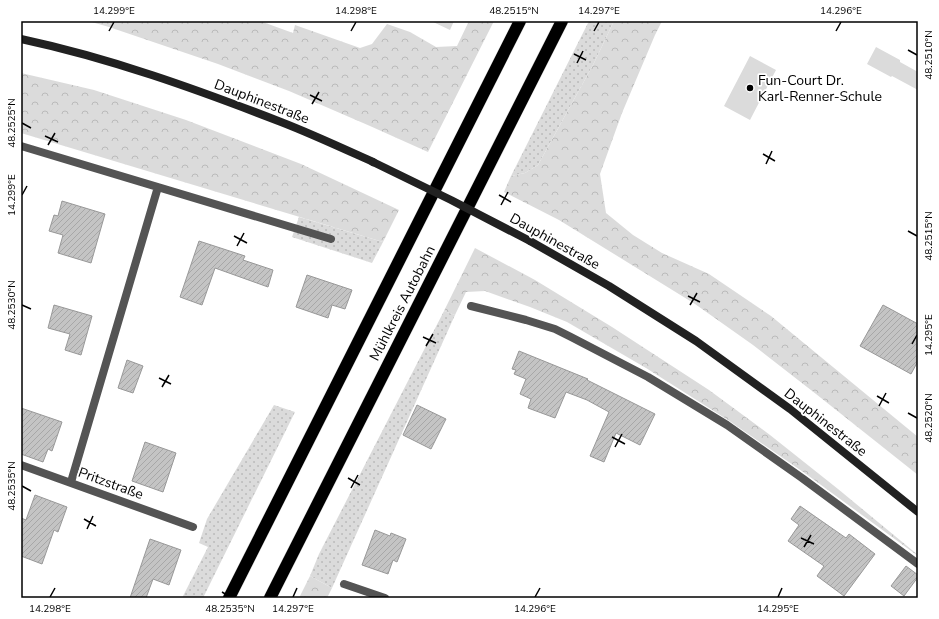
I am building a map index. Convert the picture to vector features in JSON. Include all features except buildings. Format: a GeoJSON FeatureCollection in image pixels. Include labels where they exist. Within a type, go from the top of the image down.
{"type":"FeatureCollection","features":[{"type":"Feature","properties":{"kind":"highway","name":"Mühlkreis Autobahn"},"geometry":{"type":"LineString","coordinates":[[229,598],[520,21]]}},
{"type":"Feature","properties":{"kind":"highway","name":"Mühlkreis Autobahn"},"geometry":{"type":"LineString","coordinates":[[270,598],[562,21]]}},
{"type":"Feature","properties":{"kind":"main road","name":"Dauphinestraße"},"geometry":{"type":"LineString","coordinates":[[21,39],[46,44],[192,88],[282,122],[373,162],[530,241],[609,286],[696,340],[790,409],[918,512]]}},
{"type":"Feature","properties":{"kind":"street"},"geometry":{"type":"LineString","coordinates":[[21,146],[331,239]]}},
{"type":"Feature","properties":{"kind":"street"},"geometry":{"type":"LineString","coordinates":[[71,482],[158,187]]}},
{"type":"Feature","properties":{"kind":"street"},"geometry":{"type":"LineString","coordinates":[[472,306],[555,329],[648,377],[733,430],[802,478],[918,564]]}},
{"type":"Feature","properties":{"kind":"street","name":"Pritzstraße"},"geometry":{"type":"LineString","coordinates":[[21,464],[193,527]]}},
{"type":"Feature","properties":{"kind":"street"},"geometry":{"type":"LineString","coordinates":[[344,584],[385,598]]}},
{"type":"Feature","properties":{"kind":"green space"},"geometry":{"type":"Polygon","coordinates":[[[88,21],[260,21],[293,33],[295,25],[360,48],[372,44],[387,24],[410,32],[436,47],[457,46],[469,21],[494,21],[428,152],[289,91],[218,64],[88,21]]]}},
{"type":"Feature","properties":{"kind":"green space"},"geometry":{"type":"Polygon","coordinates":[[[431,21],[454,21],[450,30],[431,21]]]}},
{"type":"Feature","properties":{"kind":"green space"},"geometry":{"type":"Polygon","coordinates":[[[589,21],[614,21],[594,63],[538,165],[525,173],[511,176],[589,21]]]}},
{"type":"Feature","properties":{"kind":"green space"},"geometry":{"type":"Polygon","coordinates":[[[614,21],[662,21],[622,113],[600,174],[606,213],[633,235],[662,253],[709,274],[771,316],[918,437],[918,475],[753,345],[695,304],[559,220],[504,192],[511,176],[525,173],[538,165],[594,63],[614,21]]]}},
{"type":"Feature","properties":{"kind":"green space"},"geometry":{"type":"Polygon","coordinates":[[[876,47],[918,72],[918,90],[867,64],[876,47]]]}},
{"type":"Feature","properties":{"kind":"green space","name":"Fun-Court Dr. Karl-Renner-Schule"},"geometry":{"type":"Polygon","coordinates":[[[750,56],[776,70],[750,120],[724,106],[750,56]]]}},
{"type":"Feature","properties":{"kind":"green space"},"geometry":{"type":"Polygon","coordinates":[[[21,73],[94,90],[186,120],[301,164],[399,210],[383,242],[21,133],[21,73]]]}},
{"type":"Feature","properties":{"kind":"green space"},"geometry":{"type":"Polygon","coordinates":[[[299,217],[383,242],[372,263],[292,237],[299,217]]]}},
{"type":"Feature","properties":{"kind":"green space"},"geometry":{"type":"Polygon","coordinates":[[[475,248],[535,280],[612,327],[709,390],[770,435],[838,489],[918,556],[806,474],[728,420],[646,368],[567,322],[485,291],[466,292],[455,315],[444,311],[475,248]]]}},
{"type":"Feature","properties":{"kind":"green space"},"geometry":{"type":"Polygon","coordinates":[[[444,311],[455,315],[332,588],[310,576],[319,554],[444,311]]]}},
{"type":"Feature","properties":{"kind":"green space"},"geometry":{"type":"Polygon","coordinates":[[[274,405],[295,412],[203,598],[182,598],[208,547],[199,543],[207,519],[274,405]]]}},
{"type":"Feature","properties":{"kind":"green space"},"geometry":{"type":"Polygon","coordinates":[[[310,576],[332,588],[327,598],[299,598],[310,576]]]}},
{"type":"Feature","properties":{"kind":"place","name":"Fun-Court Dr. Karl-Renner-Schule"},"geometry":{"type":"Point","coordinates":[750,88]}}]}
